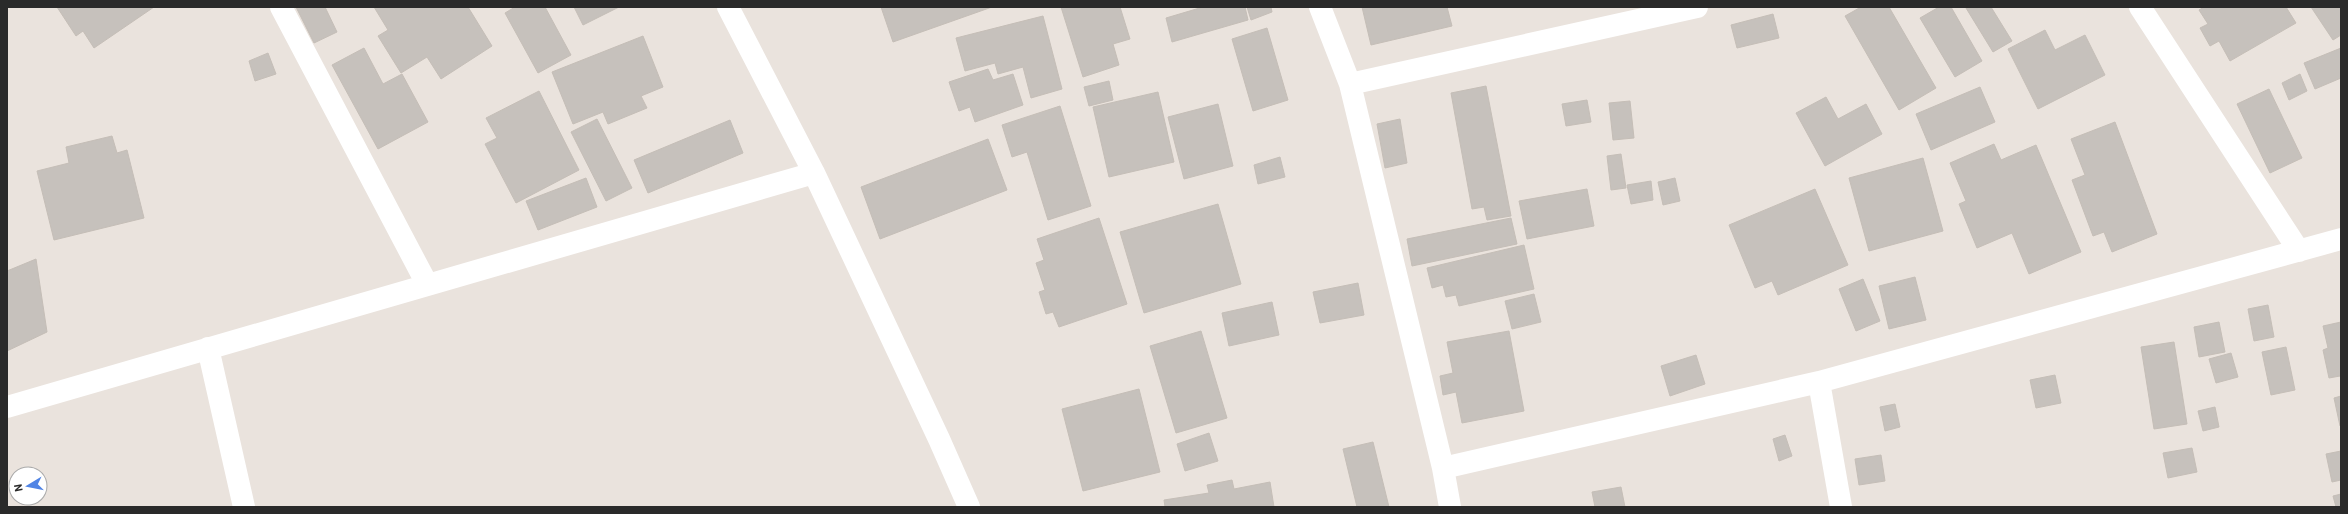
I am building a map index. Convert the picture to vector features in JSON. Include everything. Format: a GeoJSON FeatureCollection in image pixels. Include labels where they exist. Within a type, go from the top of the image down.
{"type":"FeatureCollection","features":[{"type":"Feature","properties":{"kind":"street"},"geometry":{"type":"LineString","coordinates":[[281,7],[427,284]]}},
{"type":"Feature","properties":{"kind":"street"},"geometry":{"type":"LineString","coordinates":[[728,7],[814,173],[969,507]]}},
{"type":"Feature","properties":{"kind":"street"},"geometry":{"type":"LineString","coordinates":[[1320,7],[1350,84],[1443,468],[1450,507]]}},
{"type":"Feature","properties":{"kind":"street"},"geometry":{"type":"LineString","coordinates":[[1350,84],[1697,7]]}},
{"type":"Feature","properties":{"kind":"street"},"geometry":{"type":"LineString","coordinates":[[2140,7],[2299,251]]}},
{"type":"Feature","properties":{"kind":"street"},"geometry":{"type":"LineString","coordinates":[[7,408],[427,284],[814,173]]}},
{"type":"Feature","properties":{"kind":"street"},"geometry":{"type":"LineString","coordinates":[[1443,468],[1819,382],[2341,239]]}},
{"type":"Feature","properties":{"kind":"street"},"geometry":{"type":"LineString","coordinates":[[208,348],[244,507]]}},
{"type":"Feature","properties":{"kind":"street"},"geometry":{"type":"LineString","coordinates":[[1819,382],[1841,507]]}},
{"type":"Feature","properties":{"kind":"building"},"geometry":{"type":"Polygon","coordinates":[[[57,7],[154,7],[94,48],[83,31],[76,36],[57,7]]]}},
{"type":"Feature","properties":{"kind":"building"},"geometry":{"type":"Polygon","coordinates":[[[296,7],[325,7],[337,32],[314,43],[296,7]]]}},
{"type":"Feature","properties":{"kind":"building"},"geometry":{"type":"Polygon","coordinates":[[[374,7],[468,7],[492,46],[441,79],[427,57],[401,73],[378,36],[388,30],[374,7]]]}},
{"type":"Feature","properties":{"kind":"building"},"geometry":{"type":"Polygon","coordinates":[[[515,7],[545,7],[571,55],[538,73],[505,13],[515,7]]]}},
{"type":"Feature","properties":{"kind":"building"},"geometry":{"type":"Polygon","coordinates":[[[574,7],[619,7],[583,25],[574,7]]]}},
{"type":"Feature","properties":{"kind":"building"},"geometry":{"type":"Polygon","coordinates":[[[881,7],[992,7],[893,42],[881,7]]]}},
{"type":"Feature","properties":{"kind":"building"},"geometry":{"type":"Polygon","coordinates":[[[1061,7],[1120,7],[1130,39],[1113,44],[1119,65],[1083,77],[1061,7]]]}},
{"type":"Feature","properties":{"kind":"building"},"geometry":{"type":"Polygon","coordinates":[[[1203,7],[1245,7],[1248,20],[1172,42],[1166,18],[1203,7]]]}},
{"type":"Feature","properties":{"kind":"building"},"geometry":{"type":"Polygon","coordinates":[[[1247,7],[1271,7],[1272,12],[1251,20],[1247,7]]]}},
{"type":"Feature","properties":{"kind":"building"},"geometry":{"type":"Polygon","coordinates":[[[1362,7],[1447,7],[1452,26],[1371,45],[1362,7]]]}},
{"type":"Feature","properties":{"kind":"building"},"geometry":{"type":"Polygon","coordinates":[[[1861,7],[1889,7],[1936,88],[1899,110],[1845,16],[1861,7]]]}},
{"type":"Feature","properties":{"kind":"building"},"geometry":{"type":"Polygon","coordinates":[[[1939,7],[1951,7],[1982,61],[1955,77],[1920,18],[1939,7]]]}},
{"type":"Feature","properties":{"kind":"building"},"geometry":{"type":"Polygon","coordinates":[[[1991,7],[2012,41],[1993,52],[1966,8],[1991,7]]]}},
{"type":"Feature","properties":{"kind":"building"},"geometry":{"type":"Polygon","coordinates":[[[2204,7],[2286,7],[2296,23],[2230,61],[2219,41],[2210,46],[2200,28],[2208,24],[2199,10],[2204,7]]]}},
{"type":"Feature","properties":{"kind":"building"},"geometry":{"type":"Polygon","coordinates":[[[2311,7],[2341,7],[2341,35],[2333,40],[2311,7]]]}},
{"type":"Feature","properties":{"kind":"building"},"geometry":{"type":"Polygon","coordinates":[[[1773,14],[1779,38],[1737,48],[1731,25],[1773,14]]]}},
{"type":"Feature","properties":{"kind":"building"},"geometry":{"type":"Polygon","coordinates":[[[1043,16],[1062,89],[1031,98],[1023,67],[998,74],[995,63],[965,71],[956,38],[1043,16]]]}},
{"type":"Feature","properties":{"kind":"building"},"geometry":{"type":"Polygon","coordinates":[[[1267,28],[1288,100],[1253,111],[1232,39],[1267,28]]]}},
{"type":"Feature","properties":{"kind":"building"},"geometry":{"type":"Polygon","coordinates":[[[2045,30],[2055,50],[2085,35],[2105,75],[2038,109],[2008,49],[2045,30]]]}},
{"type":"Feature","properties":{"kind":"building"},"geometry":{"type":"Polygon","coordinates":[[[643,36],[663,87],[641,96],[647,108],[608,124],[603,112],[573,124],[552,72],[643,36]]]}},
{"type":"Feature","properties":{"kind":"building"},"geometry":{"type":"Polygon","coordinates":[[[364,48],[383,84],[402,74],[428,122],[378,149],[332,65],[364,48]]]}},
{"type":"Feature","properties":{"kind":"building"},"geometry":{"type":"Polygon","coordinates":[[[2341,48],[2341,78],[2315,89],[2304,63],[2341,48]]]}},
{"type":"Feature","properties":{"kind":"building"},"geometry":{"type":"Polygon","coordinates":[[[268,53],[276,74],[255,81],[249,61],[268,53]]]}},
{"type":"Feature","properties":{"kind":"building"},"geometry":{"type":"Polygon","coordinates":[[[988,69],[993,80],[1013,74],[1023,105],[975,122],[970,107],[959,111],[949,82],[988,69]]]}},
{"type":"Feature","properties":{"kind":"building"},"geometry":{"type":"Polygon","coordinates":[[[2300,74],[2307,91],[2289,100],[2282,83],[2300,74]]]}},
{"type":"Feature","properties":{"kind":"building"},"geometry":{"type":"Polygon","coordinates":[[[1109,81],[1113,100],[1089,106],[1084,87],[1109,81]]]}},
{"type":"Feature","properties":{"kind":"building"},"geometry":{"type":"Polygon","coordinates":[[[1486,86],[1511,216],[1487,220],[1484,207],[1472,209],[1451,93],[1486,86]]]}},
{"type":"Feature","properties":{"kind":"building"},"geometry":{"type":"Polygon","coordinates":[[[1980,87],[1995,122],[1931,150],[1916,114],[1980,87]]]}},
{"type":"Feature","properties":{"kind":"building"},"geometry":{"type":"Polygon","coordinates":[[[2269,89],[2302,158],[2270,173],[2237,104],[2269,89]]]}},
{"type":"Feature","properties":{"kind":"building"},"geometry":{"type":"Polygon","coordinates":[[[539,91],[579,170],[516,203],[485,144],[497,138],[486,118],[539,91]]]}},
{"type":"Feature","properties":{"kind":"building"},"geometry":{"type":"Polygon","coordinates":[[[1158,92],[1174,162],[1109,177],[1093,107],[1158,92]]]}},
{"type":"Feature","properties":{"kind":"building"},"geometry":{"type":"Polygon","coordinates":[[[1826,97],[1838,119],[1866,104],[1882,134],[1825,166],[1796,113],[1826,97]]]}},
{"type":"Feature","properties":{"kind":"building"},"geometry":{"type":"Polygon","coordinates":[[[1587,100],[1591,122],[1566,126],[1562,104],[1587,100]]]}},
{"type":"Feature","properties":{"kind":"building"},"geometry":{"type":"Polygon","coordinates":[[[1630,101],[1634,138],[1613,140],[1609,103],[1630,101]]]}},
{"type":"Feature","properties":{"kind":"building"},"geometry":{"type":"Polygon","coordinates":[[[1218,104],[1233,166],[1184,179],[1168,117],[1218,104]]]}},
{"type":"Feature","properties":{"kind":"building"},"geometry":{"type":"Polygon","coordinates":[[[1060,106],[1091,206],[1048,220],[1027,152],[1012,157],[1002,125],[1060,106]]]}},
{"type":"Feature","properties":{"kind":"building"},"geometry":{"type":"Polygon","coordinates":[[[597,119],[632,188],[606,201],[571,132],[597,119]]]}},
{"type":"Feature","properties":{"kind":"building"},"geometry":{"type":"Polygon","coordinates":[[[1400,119],[1407,163],[1385,168],[1377,124],[1400,119]]]}},
{"type":"Feature","properties":{"kind":"building"},"geometry":{"type":"Polygon","coordinates":[[[730,120],[743,153],[648,193],[634,160],[730,120]]]}},
{"type":"Feature","properties":{"kind":"building"},"geometry":{"type":"Polygon","coordinates":[[[2115,122],[2157,234],[2112,252],[2104,232],[2093,236],[2072,180],[2085,175],[2071,139],[2115,122]]]}},
{"type":"Feature","properties":{"kind":"building"},"geometry":{"type":"Polygon","coordinates":[[[112,136],[117,153],[127,150],[144,218],[54,240],[37,171],[69,163],[66,147],[112,136]]]}},
{"type":"Feature","properties":{"kind":"building"},"geometry":{"type":"Polygon","coordinates":[[[988,139],[1007,190],[880,239],[861,187],[988,139]]]}},
{"type":"Feature","properties":{"kind":"building"},"geometry":{"type":"Polygon","coordinates":[[[1994,144],[2001,160],[2036,145],[2081,252],[2029,274],[2012,233],[1977,248],[1959,204],[1966,201],[1950,163],[1994,144]]]}},
{"type":"Feature","properties":{"kind":"building"},"geometry":{"type":"Polygon","coordinates":[[[1621,154],[1626,188],[1611,190],[1607,156],[1621,154]]]}},
{"type":"Feature","properties":{"kind":"building"},"geometry":{"type":"Polygon","coordinates":[[[1280,157],[1285,177],[1258,184],[1254,165],[1280,157]]]}},
{"type":"Feature","properties":{"kind":"building"},"geometry":{"type":"Polygon","coordinates":[[[1923,158],[1943,231],[1869,251],[1849,178],[1923,158]]]}},
{"type":"Feature","properties":{"kind":"building"},"geometry":{"type":"Polygon","coordinates":[[[586,178],[597,207],[538,230],[526,201],[586,178]]]}},
{"type":"Feature","properties":{"kind":"building"},"geometry":{"type":"Polygon","coordinates":[[[1675,178],[1680,201],[1663,205],[1658,182],[1675,178]]]}},
{"type":"Feature","properties":{"kind":"building"},"geometry":{"type":"Polygon","coordinates":[[[1651,181],[1653,200],[1631,204],[1627,185],[1651,181]]]}},
{"type":"Feature","properties":{"kind":"building"},"geometry":{"type":"Polygon","coordinates":[[[1587,189],[1594,226],[1527,239],[1519,201],[1587,189]]]}},
{"type":"Feature","properties":{"kind":"building"},"geometry":{"type":"Polygon","coordinates":[[[1815,189],[1848,265],[1778,295],[1772,281],[1755,288],[1729,225],[1815,189]]]}},
{"type":"Feature","properties":{"kind":"building"},"geometry":{"type":"Polygon","coordinates":[[[1218,204],[1241,284],[1144,313],[1120,232],[1218,204]]]}},
{"type":"Feature","properties":{"kind":"building"},"geometry":{"type":"Polygon","coordinates":[[[1099,218],[1127,304],[1059,327],[1053,312],[1046,314],[1039,292],[1045,290],[1036,263],[1044,260],[1037,239],[1099,218]]]}},
{"type":"Feature","properties":{"kind":"building"},"geometry":{"type":"Polygon","coordinates":[[[1511,218],[1517,244],[1412,266],[1407,239],[1511,218]]]}},
{"type":"Feature","properties":{"kind":"building"},"geometry":{"type":"Polygon","coordinates":[[[1524,245],[1534,289],[1459,306],[1456,295],[1446,297],[1443,285],[1432,288],[1427,268],[1524,245]]]}},
{"type":"Feature","properties":{"kind":"building"},"geometry":{"type":"Polygon","coordinates":[[[36,259],[47,332],[7,351],[7,271],[36,259]]]}},
{"type":"Feature","properties":{"kind":"building"},"geometry":{"type":"Polygon","coordinates":[[[1915,277],[1926,320],[1889,329],[1879,286],[1915,277]]]}},
{"type":"Feature","properties":{"kind":"building"},"geometry":{"type":"Polygon","coordinates":[[[1863,279],[1880,321],[1856,331],[1839,289],[1863,279]]]}},
{"type":"Feature","properties":{"kind":"building"},"geometry":{"type":"Polygon","coordinates":[[[1358,283],[1364,315],[1320,323],[1313,292],[1358,283]]]}},
{"type":"Feature","properties":{"kind":"building"},"geometry":{"type":"Polygon","coordinates":[[[1534,294],[1541,322],[1512,329],[1505,301],[1534,294]]]}},
{"type":"Feature","properties":{"kind":"building"},"geometry":{"type":"Polygon","coordinates":[[[1272,302],[1279,335],[1229,346],[1222,313],[1272,302]]]}},
{"type":"Feature","properties":{"kind":"building"},"geometry":{"type":"Polygon","coordinates":[[[2268,305],[2274,337],[2254,341],[2248,309],[2268,305]]]}},
{"type":"Feature","properties":{"kind":"building"},"geometry":{"type":"Polygon","coordinates":[[[2219,322],[2225,352],[2199,357],[2194,327],[2219,322]]]}},
{"type":"Feature","properties":{"kind":"building"},"geometry":{"type":"Polygon","coordinates":[[[2341,322],[2341,378],[2340,376],[2329,378],[2323,350],[2328,348],[2323,326],[2341,322]]]}},
{"type":"Feature","properties":{"kind":"building"},"geometry":{"type":"Polygon","coordinates":[[[1201,331],[1227,418],[1176,433],[1150,346],[1201,331]]]}},
{"type":"Feature","properties":{"kind":"building"},"geometry":{"type":"Polygon","coordinates":[[[1509,331],[1524,411],[1462,423],[1456,392],[1443,395],[1440,376],[1453,373],[1447,342],[1509,331]]]}},
{"type":"Feature","properties":{"kind":"building"},"geometry":{"type":"Polygon","coordinates":[[[2174,342],[2187,424],[2154,429],[2141,347],[2174,342]]]}},
{"type":"Feature","properties":{"kind":"building"},"geometry":{"type":"Polygon","coordinates":[[[2286,347],[2295,390],[2271,395],[2262,352],[2286,347]]]}},
{"type":"Feature","properties":{"kind":"building"},"geometry":{"type":"Polygon","coordinates":[[[2231,353],[2238,377],[2216,383],[2209,359],[2231,353]]]}},
{"type":"Feature","properties":{"kind":"building"},"geometry":{"type":"Polygon","coordinates":[[[1696,355],[1705,384],[1670,396],[1661,366],[1696,355]]]}},
{"type":"Feature","properties":{"kind":"building"},"geometry":{"type":"Polygon","coordinates":[[[2055,375],[2061,403],[2036,408],[2030,380],[2055,375]]]}},
{"type":"Feature","properties":{"kind":"building"},"geometry":{"type":"Polygon","coordinates":[[[1139,389],[1160,472],[1083,491],[1062,409],[1139,389]]]}},
{"type":"Feature","properties":{"kind":"building"},"geometry":{"type":"Polygon","coordinates":[[[2341,396],[2341,426],[2340,426],[2334,398],[2341,396]]]}},
{"type":"Feature","properties":{"kind":"building"},"geometry":{"type":"Polygon","coordinates":[[[1895,404],[1900,427],[1885,431],[1880,407],[1895,404]]]}},
{"type":"Feature","properties":{"kind":"building"},"geometry":{"type":"Polygon","coordinates":[[[2215,407],[2219,427],[2203,431],[2198,411],[2215,407]]]}},
{"type":"Feature","properties":{"kind":"building"},"geometry":{"type":"Polygon","coordinates":[[[1209,433],[1218,461],[1185,471],[1177,444],[1209,433]]]}},
{"type":"Feature","properties":{"kind":"building"},"geometry":{"type":"Polygon","coordinates":[[[1785,435],[1792,456],[1779,461],[1773,439],[1785,435]]]}},
{"type":"Feature","properties":{"kind":"building"},"geometry":{"type":"Polygon","coordinates":[[[1373,442],[1389,507],[1357,507],[1343,449],[1373,442]]]}},
{"type":"Feature","properties":{"kind":"building"},"geometry":{"type":"Polygon","coordinates":[[[2192,448],[2197,472],[2168,478],[2163,453],[2192,448]]]}},
{"type":"Feature","properties":{"kind":"building"},"geometry":{"type":"Polygon","coordinates":[[[2341,451],[2341,480],[2332,482],[2326,454],[2341,451]]]}},
{"type":"Feature","properties":{"kind":"building"},"geometry":{"type":"Polygon","coordinates":[[[1881,455],[1885,481],[1859,485],[1855,459],[1881,455]]]}},
{"type":"Feature","properties":{"kind":"building"},"geometry":{"type":"Polygon","coordinates":[[[1232,480],[1234,489],[1270,482],[1274,507],[1165,507],[1164,500],[1209,493],[1207,485],[1232,480]]]}},
{"type":"Feature","properties":{"kind":"building"},"geometry":{"type":"Polygon","coordinates":[[[1621,487],[1625,507],[1595,507],[1592,492],[1621,487]]]}},
{"type":"Feature","properties":{"kind":"building"},"geometry":{"type":"Polygon","coordinates":[[[2341,494],[2341,507],[2336,507],[2333,496],[2341,494]]]}}]}
